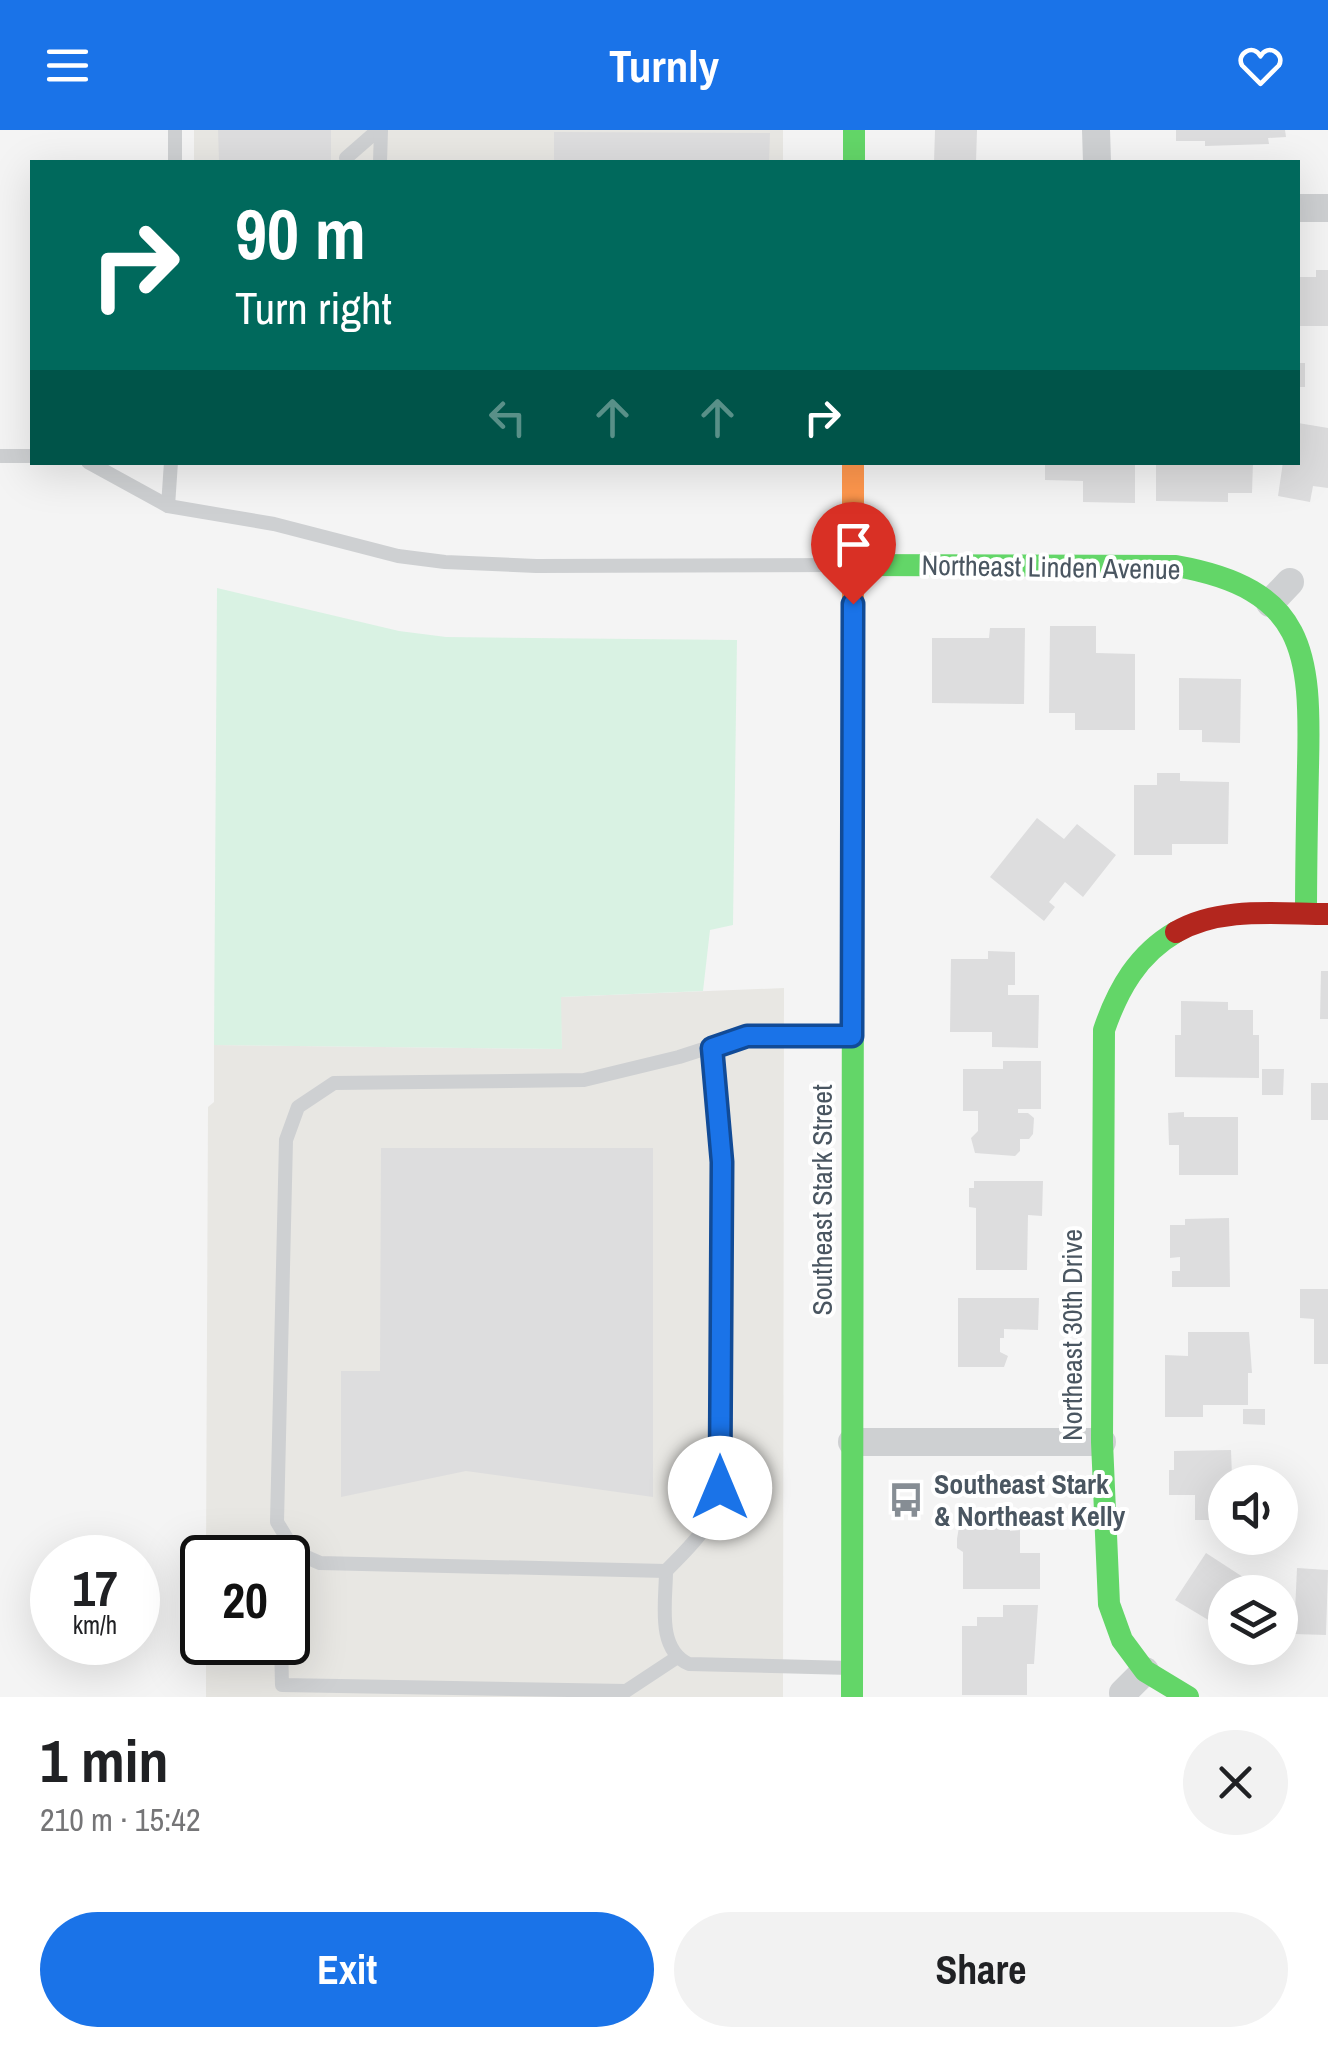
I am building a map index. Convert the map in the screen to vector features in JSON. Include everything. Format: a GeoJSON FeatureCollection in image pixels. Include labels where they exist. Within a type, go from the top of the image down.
{"type":"FeatureCollection","features":[{"type":"Feature","properties":{"kind":"street"},"geometry":{"type":"LineString","coordinates":[[854,130],[854,160]]}},
{"type":"Feature","properties":{"kind":"street"},"geometry":{"type":"LineString","coordinates":[[1096,130],[1096,160]]}},
{"type":"Feature","properties":{"kind":"street"},"geometry":{"type":"LineString","coordinates":[[1300,208],[1328,208]]}},
{"type":"Feature","properties":{"kind":"street","name":"Southeast Stark Street"},"geometry":{"type":"LineString","coordinates":[[852,1697],[853,465]]}},
{"type":"Feature","properties":{"kind":"street","name":"Northeast Linden Avenue"},"geometry":{"type":"LineString","coordinates":[[853,565],[1176,566],[1241,582],[1270,604]]}},
{"type":"Feature","properties":{"kind":"street"},"geometry":{"type":"LineString","coordinates":[[1290,582],[1270,604],[1304,659],[1317,914]]}},
{"type":"Feature","properties":{"kind":"street","name":"Northeast 30th Drive"},"geometry":{"type":"LineString","coordinates":[[1144,1672],[1122,1640],[1109,1604],[1102,1442],[1104,1030],[1117,992],[1156,943],[1190,924],[1227,914],[1317,914]]}},
{"type":"Feature","properties":{"kind":"street"},"geometry":{"type":"LineString","coordinates":[[852,1442],[1102,1442]]}},
{"type":"Feature","properties":{"kind":"street"},"geometry":{"type":"LineString","coordinates":[[1122,1693],[1144,1672],[1188,1697]]}},
{"type":"Feature","properties":{"kind":"lane"},"geometry":{"type":"LineString","coordinates":[[175,130],[175,160]]}},
{"type":"Feature","properties":{"kind":"lane"},"geometry":{"type":"LineString","coordinates":[[346,158],[380,130]]}},
{"type":"Feature","properties":{"kind":"lane"},"geometry":{"type":"LineString","coordinates":[[380,130],[380,160]]}},
{"type":"Feature","properties":{"kind":"lane"},"geometry":{"type":"LineString","coordinates":[[0,456],[30,456]]}},
{"type":"Feature","properties":{"kind":"lane"},"geometry":{"type":"LineString","coordinates":[[95,465],[133,490],[168,506],[274,524],[398,556],[536,566],[853,565]]}},
{"type":"Feature","properties":{"kind":"lane"},"geometry":{"type":"LineString","coordinates":[[168,506],[171,465]]}},
{"type":"Feature","properties":{"kind":"lane"},"geometry":{"type":"LineString","coordinates":[[285,1535],[278,1522],[286,1140],[298,1107],[334,1083],[584,1080],[747,1036],[852,1036]]}},
{"type":"Feature","properties":{"kind":"lane"},"geometry":{"type":"LineString","coordinates":[[712,1048],[722,1162],[720,1488],[715,1514],[704,1532],[666,1571],[667,1642],[676,1658],[689,1664],[852,1668]]}},
{"type":"Feature","properties":{"kind":"lane"},"geometry":{"type":"LineString","coordinates":[[310,1559],[320,1563],[666,1571]]}},
{"type":"Feature","properties":{"kind":"lane"},"geometry":{"type":"LineString","coordinates":[[282,1665],[282,1685],[626,1690],[676,1658]]}},
{"type":"Feature","properties":{"kind":"shaded area"},"geometry":{"type":"Polygon","coordinates":[[[194,130],[783,130],[783,160],[194,160],[194,130]]]}},
{"type":"Feature","properties":{"kind":"shaded area"},"geometry":{"type":"Polygon","coordinates":[[[784,988],[783,1697],[206,1697],[206,1665],[310,1665],[310,1535],[206,1535],[208,1107],[214,1102],[214,1045],[562,1049],[560,997],[784,988]]]}},
{"type":"Feature","properties":{"kind":"green space"},"geometry":{"type":"Polygon","coordinates":[[[217,588],[399,631],[446,637],[737,640],[733,925],[710,930],[703,991],[561,997],[562,1049],[214,1045],[217,588]]]}},
{"type":"Feature","properties":{"kind":"building"},"geometry":{"type":"Polygon","coordinates":[[[218,130],[331,130],[331,160],[219,160],[218,130]]]}},
{"type":"Feature","properties":{"kind":"building"},"geometry":{"type":"Polygon","coordinates":[[[935,130],[977,130],[976,160],[934,160],[935,130]]]}},
{"type":"Feature","properties":{"kind":"building"},"geometry":{"type":"Polygon","coordinates":[[[1176,130],[1285,130],[1286,137],[1268,138],[1269,144],[1205,146],[1205,141],[1176,141],[1176,130]]]}},
{"type":"Feature","properties":{"kind":"building"},"geometry":{"type":"Polygon","coordinates":[[[554,132],[770,133],[769,160],[554,160],[554,132]]]}},
{"type":"Feature","properties":{"kind":"building"},"geometry":{"type":"Polygon","coordinates":[[[1316,270],[1328,270],[1328,326],[1300,326],[1300,277],[1316,277],[1316,270]]]}},
{"type":"Feature","properties":{"kind":"building"},"geometry":{"type":"Polygon","coordinates":[[[1300,363],[1305,363],[1305,387],[1300,387],[1300,363]]]}},
{"type":"Feature","properties":{"kind":"building"},"geometry":{"type":"Polygon","coordinates":[[[1300,423],[1328,428],[1328,488],[1313,486],[1310,502],[1278,496],[1283,465],[1300,465],[1300,423]]]}},
{"type":"Feature","properties":{"kind":"building"},"geometry":{"type":"Polygon","coordinates":[[[1045,465],[1135,465],[1135,503],[1083,502],[1083,481],[1045,480],[1045,465]]]}},
{"type":"Feature","properties":{"kind":"building"},"geometry":{"type":"Polygon","coordinates":[[[1156,465],[1253,465],[1252,493],[1228,493],[1228,502],[1156,501],[1156,465]]]}},
{"type":"Feature","properties":{"kind":"building"},"geometry":{"type":"Polygon","coordinates":[[[1050,626],[1096,626],[1096,653],[1135,654],[1135,730],[1075,730],[1075,713],[1049,713],[1050,626]]]}},
{"type":"Feature","properties":{"kind":"building"},"geometry":{"type":"Polygon","coordinates":[[[990,628],[1025,628],[1024,704],[932,703],[932,638],[989,638],[990,628]]]}},
{"type":"Feature","properties":{"kind":"building"},"geometry":{"type":"Polygon","coordinates":[[[1179,678],[1241,679],[1240,743],[1202,742],[1202,730],[1179,730],[1179,678]]]}},
{"type":"Feature","properties":{"kind":"building"},"geometry":{"type":"Polygon","coordinates":[[[1157,773],[1180,773],[1180,781],[1229,782],[1228,844],[1172,844],[1172,855],[1134,855],[1134,785],[1157,785],[1157,773]]]}},
{"type":"Feature","properties":{"kind":"building"},"geometry":{"type":"Polygon","coordinates":[[[1037,818],[1064,839],[1077,824],[1116,855],[1083,897],[1065,882],[1049,902],[1055,907],[1044,921],[990,877],[1037,818]]]}},
{"type":"Feature","properties":{"kind":"building"},"geometry":{"type":"Polygon","coordinates":[[[988,951],[1015,952],[1015,985],[1008,985],[1008,995],[1039,995],[1038,1048],[992,1047],[992,1032],[950,1032],[951,959],[988,959],[988,951]]]}},
{"type":"Feature","properties":{"kind":"building"},"geometry":{"type":"Polygon","coordinates":[[[1321,971],[1328,971],[1328,1019],[1320,1019],[1321,971]]]}},
{"type":"Feature","properties":{"kind":"building"},"geometry":{"type":"Polygon","coordinates":[[[1181,1001],[1228,1002],[1228,1010],[1253,1010],[1253,1035],[1259,1035],[1259,1078],[1175,1077],[1175,1035],[1181,1035],[1181,1001]]]}},
{"type":"Feature","properties":{"kind":"building"},"geometry":{"type":"Polygon","coordinates":[[[1003,1061],[1041,1061],[1041,1109],[1018,1109],[1018,1113],[1034,1118],[1033,1134],[1029,1139],[1020,1139],[1020,1151],[1015,1156],[975,1153],[971,1138],[978,1131],[978,1111],[963,1111],[963,1069],[1003,1069],[1003,1061]]]}},
{"type":"Feature","properties":{"kind":"building"},"geometry":{"type":"Polygon","coordinates":[[[1262,1069],[1284,1069],[1283,1095],[1262,1095],[1262,1069]]]}},
{"type":"Feature","properties":{"kind":"building"},"geometry":{"type":"Polygon","coordinates":[[[1311,1083],[1328,1083],[1328,1120],[1311,1120],[1311,1083]]]}},
{"type":"Feature","properties":{"kind":"building"},"geometry":{"type":"Polygon","coordinates":[[[1184,1112],[1184,1117],[1238,1117],[1238,1175],[1179,1175],[1179,1145],[1169,1145],[1168,1113],[1184,1112]]]}},
{"type":"Feature","properties":{"kind":"building"},"geometry":{"type":"Polygon","coordinates":[[[381,1148],[653,1148],[653,1497],[466,1471],[341,1497],[341,1371],[380,1371],[381,1148]]]}},
{"type":"Feature","properties":{"kind":"building"},"geometry":{"type":"Polygon","coordinates":[[[974,1181],[1043,1181],[1042,1216],[1028,1215],[1027,1270],[976,1270],[976,1208],[969,1207],[969,1188],[974,1188],[974,1181]]]}},
{"type":"Feature","properties":{"kind":"building"},"geometry":{"type":"Polygon","coordinates":[[[1229,1218],[1230,1287],[1172,1287],[1172,1271],[1180,1271],[1180,1257],[1170,1258],[1170,1225],[1185,1225],[1185,1219],[1229,1218]]]}},
{"type":"Feature","properties":{"kind":"building"},"geometry":{"type":"Polygon","coordinates":[[[1300,1289],[1328,1289],[1328,1364],[1314,1364],[1314,1319],[1300,1318],[1300,1289]]]}},
{"type":"Feature","properties":{"kind":"building"},"geometry":{"type":"Polygon","coordinates":[[[958,1298],[1039,1298],[1038,1330],[1004,1329],[1000,1352],[1008,1356],[1004,1367],[958,1367],[958,1298]]]}},
{"type":"Feature","properties":{"kind":"building"},"geometry":{"type":"Polygon","coordinates":[[[1188,1332],[1249,1332],[1252,1373],[1248,1373],[1248,1405],[1203,1405],[1203,1417],[1165,1417],[1165,1355],[1188,1356],[1188,1332]]]}},
{"type":"Feature","properties":{"kind":"building"},"geometry":{"type":"Polygon","coordinates":[[[1243,1409],[1265,1409],[1265,1425],[1243,1424],[1243,1409]]]}},
{"type":"Feature","properties":{"kind":"building"},"geometry":{"type":"Polygon","coordinates":[[[1231,1450],[1232,1465],[1208,1465],[1208,1520],[1195,1520],[1195,1495],[1169,1495],[1174,1451],[1231,1450]]]}},
{"type":"Feature","properties":{"kind":"building"},"geometry":{"type":"Polygon","coordinates":[[[964,1510],[1010,1510],[1010,1531],[1020,1530],[1020,1553],[1040,1553],[1040,1589],[963,1589],[963,1552],[957,1548],[957,1539],[959,1527],[964,1527],[964,1510]]]}},
{"type":"Feature","properties":{"kind":"building"},"geometry":{"type":"Polygon","coordinates":[[[1206,1553],[1240,1575],[1208,1575],[1208,1620],[1175,1600],[1206,1553]]]}},
{"type":"Feature","properties":{"kind":"building"},"geometry":{"type":"Polygon","coordinates":[[[1297,1568],[1328,1570],[1326,1635],[1298,1634],[1297,1568]]]}},
{"type":"Feature","properties":{"kind":"building"},"geometry":{"type":"Polygon","coordinates":[[[1003,1605],[1038,1605],[1034,1664],[1027,1664],[1027,1695],[962,1695],[962,1626],[977,1626],[977,1617],[1003,1617],[1003,1605]]]}},
{"type":"Feature","properties":{"kind":"traffic: fast"},"geometry":{"type":"LineString","coordinates":[[854,130],[854,160]]}},
{"type":"Feature","properties":{"kind":"traffic: fast"},"geometry":{"type":"LineString","coordinates":[[853,565],[1176,566],[1252,591],[1276,609],[1292,632],[1307,690],[1306,913]]}},
{"type":"Feature","properties":{"kind":"traffic: fast"},"geometry":{"type":"LineString","coordinates":[[852,1697],[853,886]]}},
{"type":"Feature","properties":{"kind":"traffic: fast"},"geometry":{"type":"LineString","coordinates":[[1176,932],[1151,951],[1131,974],[1104,1030],[1102,1442],[1109,1604],[1122,1640],[1145,1671],[1188,1697]]}},
{"type":"Feature","properties":{"kind":"traffic: slow"},"geometry":{"type":"LineString","coordinates":[[853,465],[853,886]]}},
{"type":"Feature","properties":{"kind":"traffic: jam"},"geometry":{"type":"LineString","coordinates":[[1176,932],[1231,915],[1328,914]]}},
{"type":"Feature","properties":{"kind":"place","name":"Southeast Stark & Northeast Kelly"},"geometry":{"type":"Point","coordinates":[906,1500]}},
{"type":"Feature","properties":{"kind":"route"},"geometry":{"type":"LineString","coordinates":[[720,1488],[722,1162],[712,1048],[747,1036],[852,1036],[853,604]]}}]}
